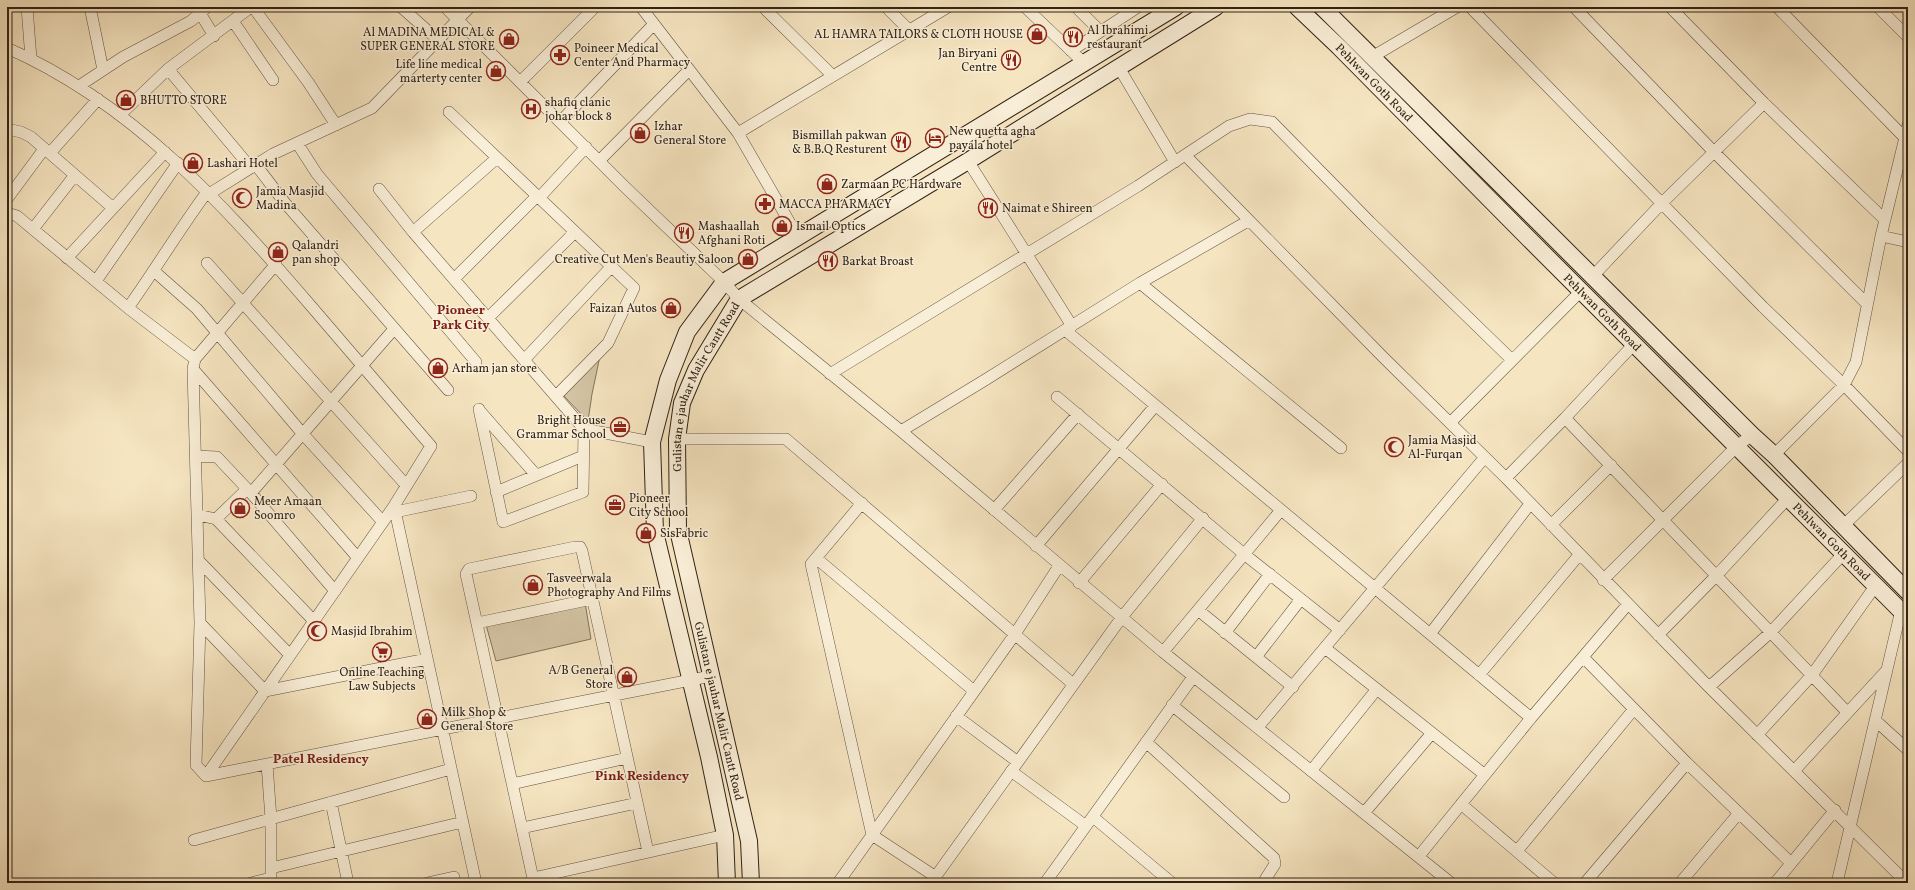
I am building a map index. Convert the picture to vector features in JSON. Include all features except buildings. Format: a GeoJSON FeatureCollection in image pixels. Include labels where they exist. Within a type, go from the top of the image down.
{"type":"FeatureCollection","features":[{"type":"Feature","properties":{"kind":"main road","name":"Gulistan e jauhar Malir Cantt Road"},"geometry":{"type":"LineString","coordinates":[[728,883],[725,835],[709,757],[655,532],[652,442],[668,380],[687,332],[724,282],[1176,7]]}},
{"type":"Feature","properties":{"kind":"main road","name":"Gulistan e jauhar Malir Cantt Road"},"geometry":{"type":"LineString","coordinates":[[751,883],[749,841],[678,530],[677,439],[682,403],[696,370],[739,299],[968,161],[1118,66],[1216,7]]}},
{"type":"Feature","properties":{"kind":"main road","name":"Pehlwan Goth Road"},"geometry":{"type":"LineString","coordinates":[[1297,7],[1345,53],[1904,614]]}},
{"type":"Feature","properties":{"kind":"main road","name":"Pehlwan Goth Road"},"geometry":{"type":"LineString","coordinates":[[1322,7],[1752,435],[1774,455],[1908,592]]}},
{"type":"Feature","properties":{"kind":"street"},"geometry":{"type":"LineString","coordinates":[[27,7],[31,59]]}},
{"type":"Feature","properties":{"kind":"street"},"geometry":{"type":"LineString","coordinates":[[90,7],[103,70]]}},
{"type":"Feature","properties":{"kind":"street"},"geometry":{"type":"LineString","coordinates":[[121,114],[168,69],[252,7],[308,82],[336,125]]}},
{"type":"Feature","properties":{"kind":"street"},"geometry":{"type":"LineString","coordinates":[[401,7],[437,40]]}},
{"type":"Feature","properties":{"kind":"street"},"geometry":{"type":"LineString","coordinates":[[445,7],[599,161],[724,282],[739,299],[900,431],[1079,583],[1163,652],[1451,883]]}},
{"type":"Feature","properties":{"kind":"street"},"geometry":{"type":"LineString","coordinates":[[128,308],[208,193],[273,154],[372,108],[470,7]]}},
{"type":"Feature","properties":{"kind":"street"},"geometry":{"type":"LineString","coordinates":[[520,82],[595,7]]}},
{"type":"Feature","properties":{"kind":"street"},"geometry":{"type":"LineString","coordinates":[[641,7],[738,133],[798,237]]}},
{"type":"Feature","properties":{"kind":"street"},"geometry":{"type":"LineString","coordinates":[[763,7],[833,76]]}},
{"type":"Feature","properties":{"kind":"street"},"geometry":{"type":"LineString","coordinates":[[886,7],[909,30]]}},
{"type":"Feature","properties":{"kind":"street"},"geometry":{"type":"LineString","coordinates":[[738,133],[948,7]]}},
{"type":"Feature","properties":{"kind":"street"},"geometry":{"type":"LineString","coordinates":[[1025,7],[1084,63]]}},
{"type":"Feature","properties":{"kind":"street"},"geometry":{"type":"LineString","coordinates":[[1076,7],[1100,31]]}},
{"type":"Feature","properties":{"kind":"street"},"geometry":{"type":"LineString","coordinates":[[1071,51],[1138,7]]}},
{"type":"Feature","properties":{"kind":"street"},"geometry":{"type":"LineString","coordinates":[[1372,57],[1457,7]]}},
{"type":"Feature","properties":{"kind":"street"},"geometry":{"type":"LineString","coordinates":[[1470,7],[1763,306],[1844,385],[1908,451]]}},
{"type":"Feature","properties":{"kind":"street"},"geometry":{"type":"LineString","coordinates":[[1574,7],[1714,152],[1867,304]]}},
{"type":"Feature","properties":{"kind":"street"},"geometry":{"type":"LineString","coordinates":[[1670,7],[1764,103],[1885,220]]}},
{"type":"Feature","properties":{"kind":"street"},"geometry":{"type":"LineString","coordinates":[[1777,7],[1905,138]]}},
{"type":"Feature","properties":{"kind":"street"},"geometry":{"type":"LineString","coordinates":[[1878,7],[1908,37]]}},
{"type":"Feature","properties":{"kind":"street"},"geometry":{"type":"LineString","coordinates":[[79,86],[123,57],[191,21],[201,9],[214,36]]}},
{"type":"Feature","properties":{"kind":"street"},"geometry":{"type":"LineString","coordinates":[[233,21],[273,80]]}},
{"type":"Feature","properties":{"kind":"street"},"geometry":{"type":"LineString","coordinates":[[560,122],[654,24]]}},
{"type":"Feature","properties":{"kind":"street"},"geometry":{"type":"LineString","coordinates":[[7,48],[31,59],[79,86],[121,114],[178,163],[276,264],[431,446],[406,486],[395,509],[383,522],[206,776]]}},
{"type":"Feature","properties":{"kind":"street"},"geometry":{"type":"LineString","coordinates":[[1118,66],[1175,162]]}},
{"type":"Feature","properties":{"kind":"street"},"geometry":{"type":"LineString","coordinates":[[168,69],[254,166],[394,330],[448,390]]}},
{"type":"Feature","properties":{"kind":"street"},"geometry":{"type":"LineString","coordinates":[[599,161],[689,70]]}},
{"type":"Feature","properties":{"kind":"street"},"geometry":{"type":"LineString","coordinates":[[7,198],[47,151],[98,99]]}},
{"type":"Feature","properties":{"kind":"street"},"geometry":{"type":"LineString","coordinates":[[1593,276],[1662,203],[1764,103]]}},
{"type":"Feature","properties":{"kind":"street"},"geometry":{"type":"LineString","coordinates":[[449,112],[634,288],[608,343],[556,396]]}},
{"type":"Feature","properties":{"kind":"street"},"geometry":{"type":"LineString","coordinates":[[830,374],[1027,254],[1175,162],[1229,126],[1250,119],[1272,122],[1370,222],[1512,360]]}},
{"type":"Feature","properties":{"kind":"street"},"geometry":{"type":"LineString","coordinates":[[1774,455],[1844,385],[1856,362],[1881,236],[1908,125]]}},
{"type":"Feature","properties":{"kind":"street"},"geometry":{"type":"LineString","coordinates":[[7,129],[21,132],[31,137],[113,208]]}},
{"type":"Feature","properties":{"kind":"street"},"geometry":{"type":"LineString","coordinates":[[297,143],[318,174],[476,362]]}},
{"type":"Feature","properties":{"kind":"street"},"geometry":{"type":"LineString","coordinates":[[454,279],[538,197],[586,147]]}},
{"type":"Feature","properties":{"kind":"street"},"geometry":{"type":"LineString","coordinates":[[67,258],[165,152]]}},
{"type":"Feature","properties":{"kind":"street"},"geometry":{"type":"LineString","coordinates":[[1185,155],[1248,221],[1506,478],[1603,580],[1709,687],[1835,810],[1907,883]]}},
{"type":"Feature","properties":{"kind":"street"},"geometry":{"type":"LineString","coordinates":[[413,232],[497,158]]}},
{"type":"Feature","properties":{"kind":"street"},"geometry":{"type":"LineString","coordinates":[[968,161],[1027,254],[1068,328],[1155,406],[1531,718]]}},
{"type":"Feature","properties":{"kind":"street"},"geometry":{"type":"LineString","coordinates":[[96,281],[178,163]]}},
{"type":"Feature","properties":{"kind":"street"},"geometry":{"type":"LineString","coordinates":[[33,229],[75,175]]}},
{"type":"Feature","properties":{"kind":"street"},"geometry":{"type":"LineString","coordinates":[[379,188],[413,232],[584,429],[652,442]]}},
{"type":"Feature","properties":{"kind":"street"},"geometry":{"type":"LineString","coordinates":[[7,213],[17,216],[194,364],[276,464],[358,558]]}},
{"type":"Feature","properties":{"kind":"street"},"geometry":{"type":"LineString","coordinates":[[900,431],[1140,283],[1248,221]]}},
{"type":"Feature","properties":{"kind":"street"},"geometry":{"type":"LineString","coordinates":[[488,318],[575,232]]}},
{"type":"Feature","properties":{"kind":"street"},"geometry":{"type":"LineString","coordinates":[[1881,236],[1908,242]]}},
{"type":"Feature","properties":{"kind":"street"},"geometry":{"type":"LineString","coordinates":[[207,263],[406,486]]}},
{"type":"Feature","properties":{"kind":"street"},"geometry":{"type":"LineString","coordinates":[[206,776],[196,765],[200,623],[194,364],[217,333],[276,264]]}},
{"type":"Feature","properties":{"kind":"street"},"geometry":{"type":"LineString","coordinates":[[524,360],[612,266]]}},
{"type":"Feature","properties":{"kind":"street"},"geometry":{"type":"LineString","coordinates":[[154,271],[197,309],[302,433],[383,522]]}},
{"type":"Feature","properties":{"kind":"street"},"geometry":{"type":"LineString","coordinates":[[1140,283],[1341,448]]}},
{"type":"Feature","properties":{"kind":"street"},"geometry":{"type":"LineString","coordinates":[[1450,423],[1581,291]]}},
{"type":"Feature","properties":{"kind":"street"},"geometry":{"type":"LineString","coordinates":[[216,519],[249,491],[276,464],[394,330]]}},
{"type":"Feature","properties":{"kind":"street"},"geometry":{"type":"LineString","coordinates":[[1506,478],[1565,418],[1634,344]]}},
{"type":"Feature","properties":{"kind":"street"},"geometry":{"type":"LineString","coordinates":[[1057,398],[1203,518],[1244,554],[1340,630]]}},
{"type":"Feature","properties":{"kind":"street"},"geometry":{"type":"LineString","coordinates":[[1036,546],[1155,406]]}},
{"type":"Feature","properties":{"kind":"street"},"geometry":{"type":"LineString","coordinates":[[536,476],[479,409],[503,522],[583,492],[584,429]]}},
{"type":"Feature","properties":{"kind":"street"},"geometry":{"type":"LineString","coordinates":[[994,510],[1078,414]]}},
{"type":"Feature","properties":{"kind":"street"},"geometry":{"type":"LineString","coordinates":[[1565,418],[1847,712]]}},
{"type":"Feature","properties":{"kind":"street"},"geometry":{"type":"LineString","coordinates":[[1603,580],[1737,446],[1752,435]]}},
{"type":"Feature","properties":{"kind":"street"},"geometry":{"type":"LineString","coordinates":[[677,439],[786,439],[1073,684]]}},
{"type":"Feature","properties":{"kind":"street"},"geometry":{"type":"LineString","coordinates":[[196,456],[217,457],[249,491],[335,591]]}},
{"type":"Feature","properties":{"kind":"street"},"geometry":{"type":"LineString","coordinates":[[496,492],[583,456]]}},
{"type":"Feature","properties":{"kind":"street"},"geometry":{"type":"LineString","coordinates":[[1258,727],[1485,457]]}},
{"type":"Feature","properties":{"kind":"street"},"geometry":{"type":"LineString","coordinates":[[1843,526],[1908,463]]}},
{"type":"Feature","properties":{"kind":"street"},"geometry":{"type":"LineString","coordinates":[[1551,525],[1611,466]]}},
{"type":"Feature","properties":{"kind":"street"},"geometry":{"type":"LineString","coordinates":[[1079,583],[1162,484]]}},
{"type":"Feature","properties":{"kind":"street"},"geometry":{"type":"LineString","coordinates":[[395,509],[471,496]]}},
{"type":"Feature","properties":{"kind":"street"},"geometry":{"type":"LineString","coordinates":[[1658,635],[1717,576],[1788,498]]}},
{"type":"Feature","properties":{"kind":"street"},"geometry":{"type":"LineString","coordinates":[[862,503],[811,564],[872,835],[934,880],[1122,617],[1203,518]]}},
{"type":"Feature","properties":{"kind":"street"},"geometry":{"type":"LineString","coordinates":[[1430,634],[1530,504]]}},
{"type":"Feature","properties":{"kind":"street"},"geometry":{"type":"LineString","coordinates":[[395,509],[476,883]]}},
{"type":"Feature","properties":{"kind":"street"},"geometry":{"type":"LineString","coordinates":[[1163,652],[1281,510]]}},
{"type":"Feature","properties":{"kind":"street"},"geometry":{"type":"LineString","coordinates":[[198,516],[216,519],[314,621]]}},
{"type":"Feature","properties":{"kind":"street"},"geometry":{"type":"LineString","coordinates":[[648,852],[580,548],[560,550],[466,571],[534,880],[725,835]]}},
{"type":"Feature","properties":{"kind":"street"},"geometry":{"type":"LineString","coordinates":[[1709,687],[1770,632],[1844,553]]}},
{"type":"Feature","properties":{"kind":"street"},"geometry":{"type":"LineString","coordinates":[[1479,675],[1579,555]]}},
{"type":"Feature","properties":{"kind":"street"},"geometry":{"type":"LineString","coordinates":[[816,558],[974,691]]}},
{"type":"Feature","properties":{"kind":"street"},"geometry":{"type":"LineString","coordinates":[[199,561],[290,655]]}},
{"type":"Feature","properties":{"kind":"street"},"geometry":{"type":"LineString","coordinates":[[838,883],[1015,634],[1059,566]]}},
{"type":"Feature","properties":{"kind":"street"},"geometry":{"type":"LineString","coordinates":[[1225,632],[1270,574]]}},
{"type":"Feature","properties":{"kind":"street"},"geometry":{"type":"LineString","coordinates":[[1757,735],[1812,675],[1876,585]]}},
{"type":"Feature","properties":{"kind":"street"},"geometry":{"type":"LineString","coordinates":[[477,623],[592,599]]}},
{"type":"Feature","properties":{"kind":"street"},"geometry":{"type":"LineString","coordinates":[[1256,657],[1301,599]]}},
{"type":"Feature","properties":{"kind":"street"},"geometry":{"type":"LineString","coordinates":[[1419,856],[1531,718],[1628,604]]}},
{"type":"Feature","properties":{"kind":"street"},"geometry":{"type":"LineString","coordinates":[[1198,610],[1293,687]]}},
{"type":"Feature","properties":{"kind":"street"},"geometry":{"type":"LineString","coordinates":[[1837,883],[1887,671],[1904,614]]}},
{"type":"Feature","properties":{"kind":"street"},"geometry":{"type":"LineString","coordinates":[[200,623],[265,691]]}},
{"type":"Feature","properties":{"kind":"street"},"geometry":{"type":"LineString","coordinates":[[1325,648],[1485,775]]}},
{"type":"Feature","properties":{"kind":"street"},"geometry":{"type":"LineString","coordinates":[[1583,657],[1791,864]]}},
{"type":"Feature","properties":{"kind":"street"},"geometry":{"type":"LineString","coordinates":[[265,691],[427,659]]}},
{"type":"Feature","properties":{"kind":"street"},"geometry":{"type":"LineString","coordinates":[[1794,771],[1847,712],[1887,671]]}},
{"type":"Feature","properties":{"kind":"street"},"geometry":{"type":"LineString","coordinates":[[206,776],[711,676]]}},
{"type":"Feature","properties":{"kind":"street"},"geometry":{"type":"LineString","coordinates":[[1045,883],[1193,676]]}},
{"type":"Feature","properties":{"kind":"street"},"geometry":{"type":"LineString","coordinates":[[1311,771],[1377,689]]}},
{"type":"Feature","properties":{"kind":"street"},"geometry":{"type":"LineString","coordinates":[[1172,705],[1284,797]]}},
{"type":"Feature","properties":{"kind":"street"},"geometry":{"type":"LineString","coordinates":[[1517,851],[1634,709]]}},
{"type":"Feature","properties":{"kind":"street"},"geometry":{"type":"LineString","coordinates":[[956,716],[1014,767],[1090,821],[1172,883]]}},
{"type":"Feature","properties":{"kind":"street"},"geometry":{"type":"LineString","coordinates":[[1875,720],[1908,750]]}},
{"type":"Feature","properties":{"kind":"street"},"geometry":{"type":"LineString","coordinates":[[1364,812],[1432,733]]}},
{"type":"Feature","properties":{"kind":"street"},"geometry":{"type":"LineString","coordinates":[[1146,742],[1274,858],[1275,864],[1263,883]]}},
{"type":"Feature","properties":{"kind":"street"},"geometry":{"type":"LineString","coordinates":[[512,784],[627,758]]}},
{"type":"Feature","properties":{"kind":"street"},"geometry":{"type":"LineString","coordinates":[[1585,883],[1688,763]]}},
{"type":"Feature","properties":{"kind":"street"},"geometry":{"type":"LineString","coordinates":[[267,764],[271,819],[271,876]]}},
{"type":"Feature","properties":{"kind":"street"},"geometry":{"type":"LineString","coordinates":[[194,840],[451,769]]}},
{"type":"Feature","properties":{"kind":"street"},"geometry":{"type":"LineString","coordinates":[[331,802],[348,883]]}},
{"type":"Feature","properties":{"kind":"street"},"geometry":{"type":"LineString","coordinates":[[522,828],[637,802]]}},
{"type":"Feature","properties":{"kind":"street"},"geometry":{"type":"LineString","coordinates":[[1461,804],[1554,883]]}},
{"type":"Feature","properties":{"kind":"street"},"geometry":{"type":"LineString","coordinates":[[1775,883],[1835,810]]}},
{"type":"Feature","properties":{"kind":"street"},"geometry":{"type":"LineString","coordinates":[[1680,883],[1739,813]]}},
{"type":"Feature","properties":{"kind":"street"},"geometry":{"type":"LineString","coordinates":[[250,883],[341,853],[463,822]]}},
{"type":"Feature","properties":{"kind":"street"},"geometry":{"type":"LineString","coordinates":[[427,883],[454,877]]}},
{"type":"Feature","properties":{"kind":"shaded area"},"geometry":{"type":"Polygon","coordinates":[[[600,356],[592,394],[588,421],[562,394],[600,356]]]}},
{"type":"Feature","properties":{"kind":"shaded area"},"geometry":{"type":"Polygon","coordinates":[[[584,596],[591,639],[496,661],[485,621],[584,596]]]}},
{"type":"Feature","properties":{"kind":"place","name":"AL HAMRA TAILORS & CLOTH HOUSE"},"geometry":{"type":"Point","coordinates":[1037,34]}},
{"type":"Feature","properties":{"kind":"place","name":"Al Ibrahimi restaurant"},"geometry":{"type":"Point","coordinates":[1073,37]}},
{"type":"Feature","properties":{"kind":"place","name":"Al MADINA MEDICAL & SUPER GENERAL STORE"},"geometry":{"type":"Point","coordinates":[509,39]}},
{"type":"Feature","properties":{"kind":"place","name":"Poineer Medical Center And Pharmacy"},"geometry":{"type":"Point","coordinates":[560,55]}},
{"type":"Feature","properties":{"kind":"place","name":"Jan Biryani Centre"},"geometry":{"type":"Point","coordinates":[1011,60]}},
{"type":"Feature","properties":{"kind":"place","name":"Life line medical marterty center"},"geometry":{"type":"Point","coordinates":[496,71]}},
{"type":"Feature","properties":{"kind":"place","name":"BHUTTO STORE"},"geometry":{"type":"Point","coordinates":[126,100]}},
{"type":"Feature","properties":{"kind":"place","name":"shafiq clanic johar block 8"},"geometry":{"type":"Point","coordinates":[531,109]}},
{"type":"Feature","properties":{"kind":"place","name":"Izhar General Store"},"geometry":{"type":"Point","coordinates":[640,133]}},
{"type":"Feature","properties":{"kind":"place","name":"New quetta agha payala hotel"},"geometry":{"type":"Point","coordinates":[935,138]}},
{"type":"Feature","properties":{"kind":"place","name":"Bismillah pakwan & B.B.Q Resturent"},"geometry":{"type":"Point","coordinates":[901,142]}},
{"type":"Feature","properties":{"kind":"place","name":"Lashari Hotel"},"geometry":{"type":"Point","coordinates":[193,163]}},
{"type":"Feature","properties":{"kind":"place","name":"Zarmaan PC Hardware"},"geometry":{"type":"Point","coordinates":[827,184]}},
{"type":"Feature","properties":{"kind":"place","name":"Jamia Masjid Madina"},"geometry":{"type":"Point","coordinates":[242,198]}},
{"type":"Feature","properties":{"kind":"place","name":"MACCA PHARMACY"},"geometry":{"type":"Point","coordinates":[765,204]}},
{"type":"Feature","properties":{"kind":"place","name":"Naimat e Shireen"},"geometry":{"type":"Point","coordinates":[988,208]}},
{"type":"Feature","properties":{"kind":"place","name":"Ismail Optics"},"geometry":{"type":"Point","coordinates":[782,226]}},
{"type":"Feature","properties":{"kind":"place","name":"Mashaallah Afghani Roti"},"geometry":{"type":"Point","coordinates":[684,233]}},
{"type":"Feature","properties":{"kind":"place","name":"Qalandri pan shop"},"geometry":{"type":"Point","coordinates":[278,252]}},
{"type":"Feature","properties":{"kind":"place","name":"Creative Cut Men's Beautiy Saloon"},"geometry":{"type":"Point","coordinates":[748,259]}},
{"type":"Feature","properties":{"kind":"place","name":"Barkat Broast"},"geometry":{"type":"Point","coordinates":[828,261]}},
{"type":"Feature","properties":{"kind":"place","name":"Faizan Autos"},"geometry":{"type":"Point","coordinates":[671,308]}},
{"type":"Feature","properties":{"kind":"place","name":"Arham jan store"},"geometry":{"type":"Point","coordinates":[438,368]}},
{"type":"Feature","properties":{"kind":"place","name":"Bright House Grammar School"},"geometry":{"type":"Point","coordinates":[620,427]}},
{"type":"Feature","properties":{"kind":"place","name":"Jamia Masjid Al-Furqan"},"geometry":{"type":"Point","coordinates":[1394,447]}},
{"type":"Feature","properties":{"kind":"place","name":"Pioneer City School"},"geometry":{"type":"Point","coordinates":[615,505]}},
{"type":"Feature","properties":{"kind":"place","name":"Meer Amaan Soomro"},"geometry":{"type":"Point","coordinates":[240,508]}},
{"type":"Feature","properties":{"kind":"place","name":"SisFabric"},"geometry":{"type":"Point","coordinates":[646,533]}},
{"type":"Feature","properties":{"kind":"place","name":"Tasveerwala Photography And Films"},"geometry":{"type":"Point","coordinates":[533,585]}},
{"type":"Feature","properties":{"kind":"place","name":"Masjid Ibrahim"},"geometry":{"type":"Point","coordinates":[317,631]}},
{"type":"Feature","properties":{"kind":"place","name":"Online Teaching Law Subjects"},"geometry":{"type":"Point","coordinates":[382,652]}},
{"type":"Feature","properties":{"kind":"place","name":"A/B General Store"},"geometry":{"type":"Point","coordinates":[627,677]}},
{"type":"Feature","properties":{"kind":"place","name":"Milk Shop & General Store"},"geometry":{"type":"Point","coordinates":[427,719]}},
{"type":"Feature","properties":{"kind":"district","name":"Pioneer Park City"},"geometry":{"type":"Point","coordinates":[461,316]}},
{"type":"Feature","properties":{"kind":"district","name":"Patel Residency"},"geometry":{"type":"Point","coordinates":[321,758]}},
{"type":"Feature","properties":{"kind":"district","name":"Pink Residency"},"geometry":{"type":"Point","coordinates":[642,775]}}]}
